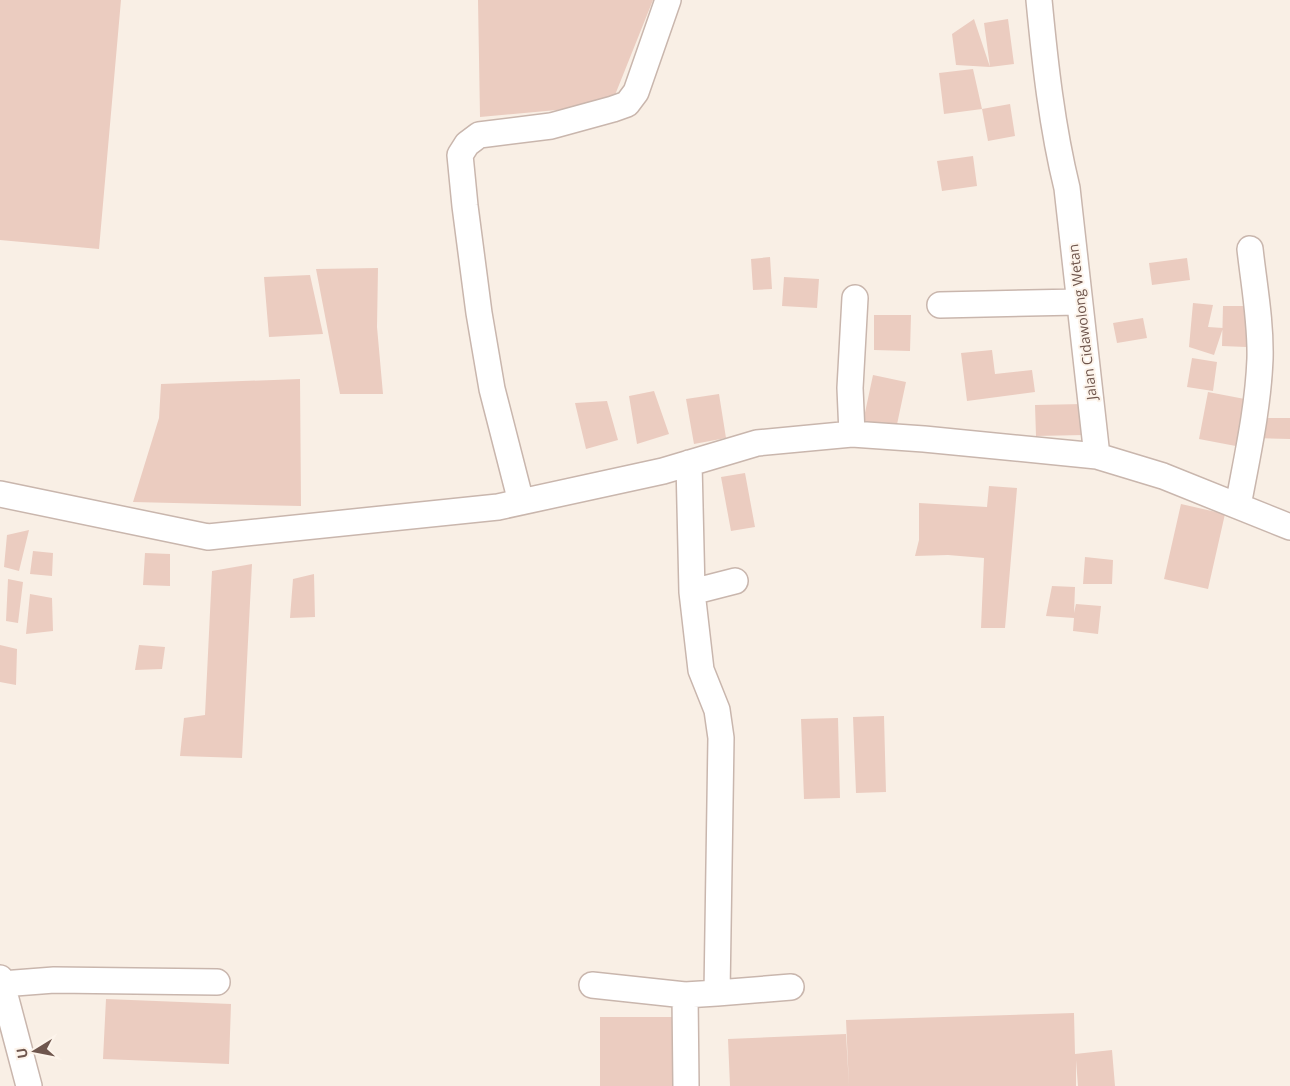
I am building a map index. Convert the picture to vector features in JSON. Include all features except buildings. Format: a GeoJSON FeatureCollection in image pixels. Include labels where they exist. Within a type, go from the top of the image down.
{"type":"FeatureCollection","features":[{"type":"Feature","properties":{"kind":"street"},"geometry":{"type":"LineString","coordinates":[[521,502],[492,389],[464,206],[460,155],[467,144],[479,135],[551,126],[627,104],[636,92],[668,0]]}},
{"type":"Feature","properties":{"kind":"street","name":"Jalan Cidawolong Wetan"},"geometry":{"type":"LineString","coordinates":[[1039,0],[1042,37],[1059,156],[1067,188],[1078,302],[1097,456]]}},
{"type":"Feature","properties":{"kind":"street"},"geometry":{"type":"LineString","coordinates":[[1238,506],[1256,406],[1260,359],[1250,249]]}},
{"type":"Feature","properties":{"kind":"street"},"geometry":{"type":"LineString","coordinates":[[852,434],[850,388],[854,298]]}},
{"type":"Feature","properties":{"kind":"street"},"geometry":{"type":"LineString","coordinates":[[940,305],[1078,302]]}},
{"type":"Feature","properties":{"kind":"street"},"geometry":{"type":"LineString","coordinates":[[0,494],[208,537],[498,507],[663,471],[757,443],[852,434],[1097,456],[1163,476],[1290,527]]}},
{"type":"Feature","properties":{"kind":"street"},"geometry":{"type":"LineString","coordinates":[[689,463],[692,592],[701,670],[717,710],[721,738],[717,993]]}},
{"type":"Feature","properties":{"kind":"street"},"geometry":{"type":"LineString","coordinates":[[692,592],[735,580]]}},
{"type":"Feature","properties":{"kind":"street"},"geometry":{"type":"LineString","coordinates":[[28,1086],[1,981],[218,982]]}},
{"type":"Feature","properties":{"kind":"street"},"geometry":{"type":"LineString","coordinates":[[592,985],[685,995],[791,987]]}},
{"type":"Feature","properties":{"kind":"street"},"geometry":{"type":"LineString","coordinates":[[685,995],[686,1086]]}}]}
